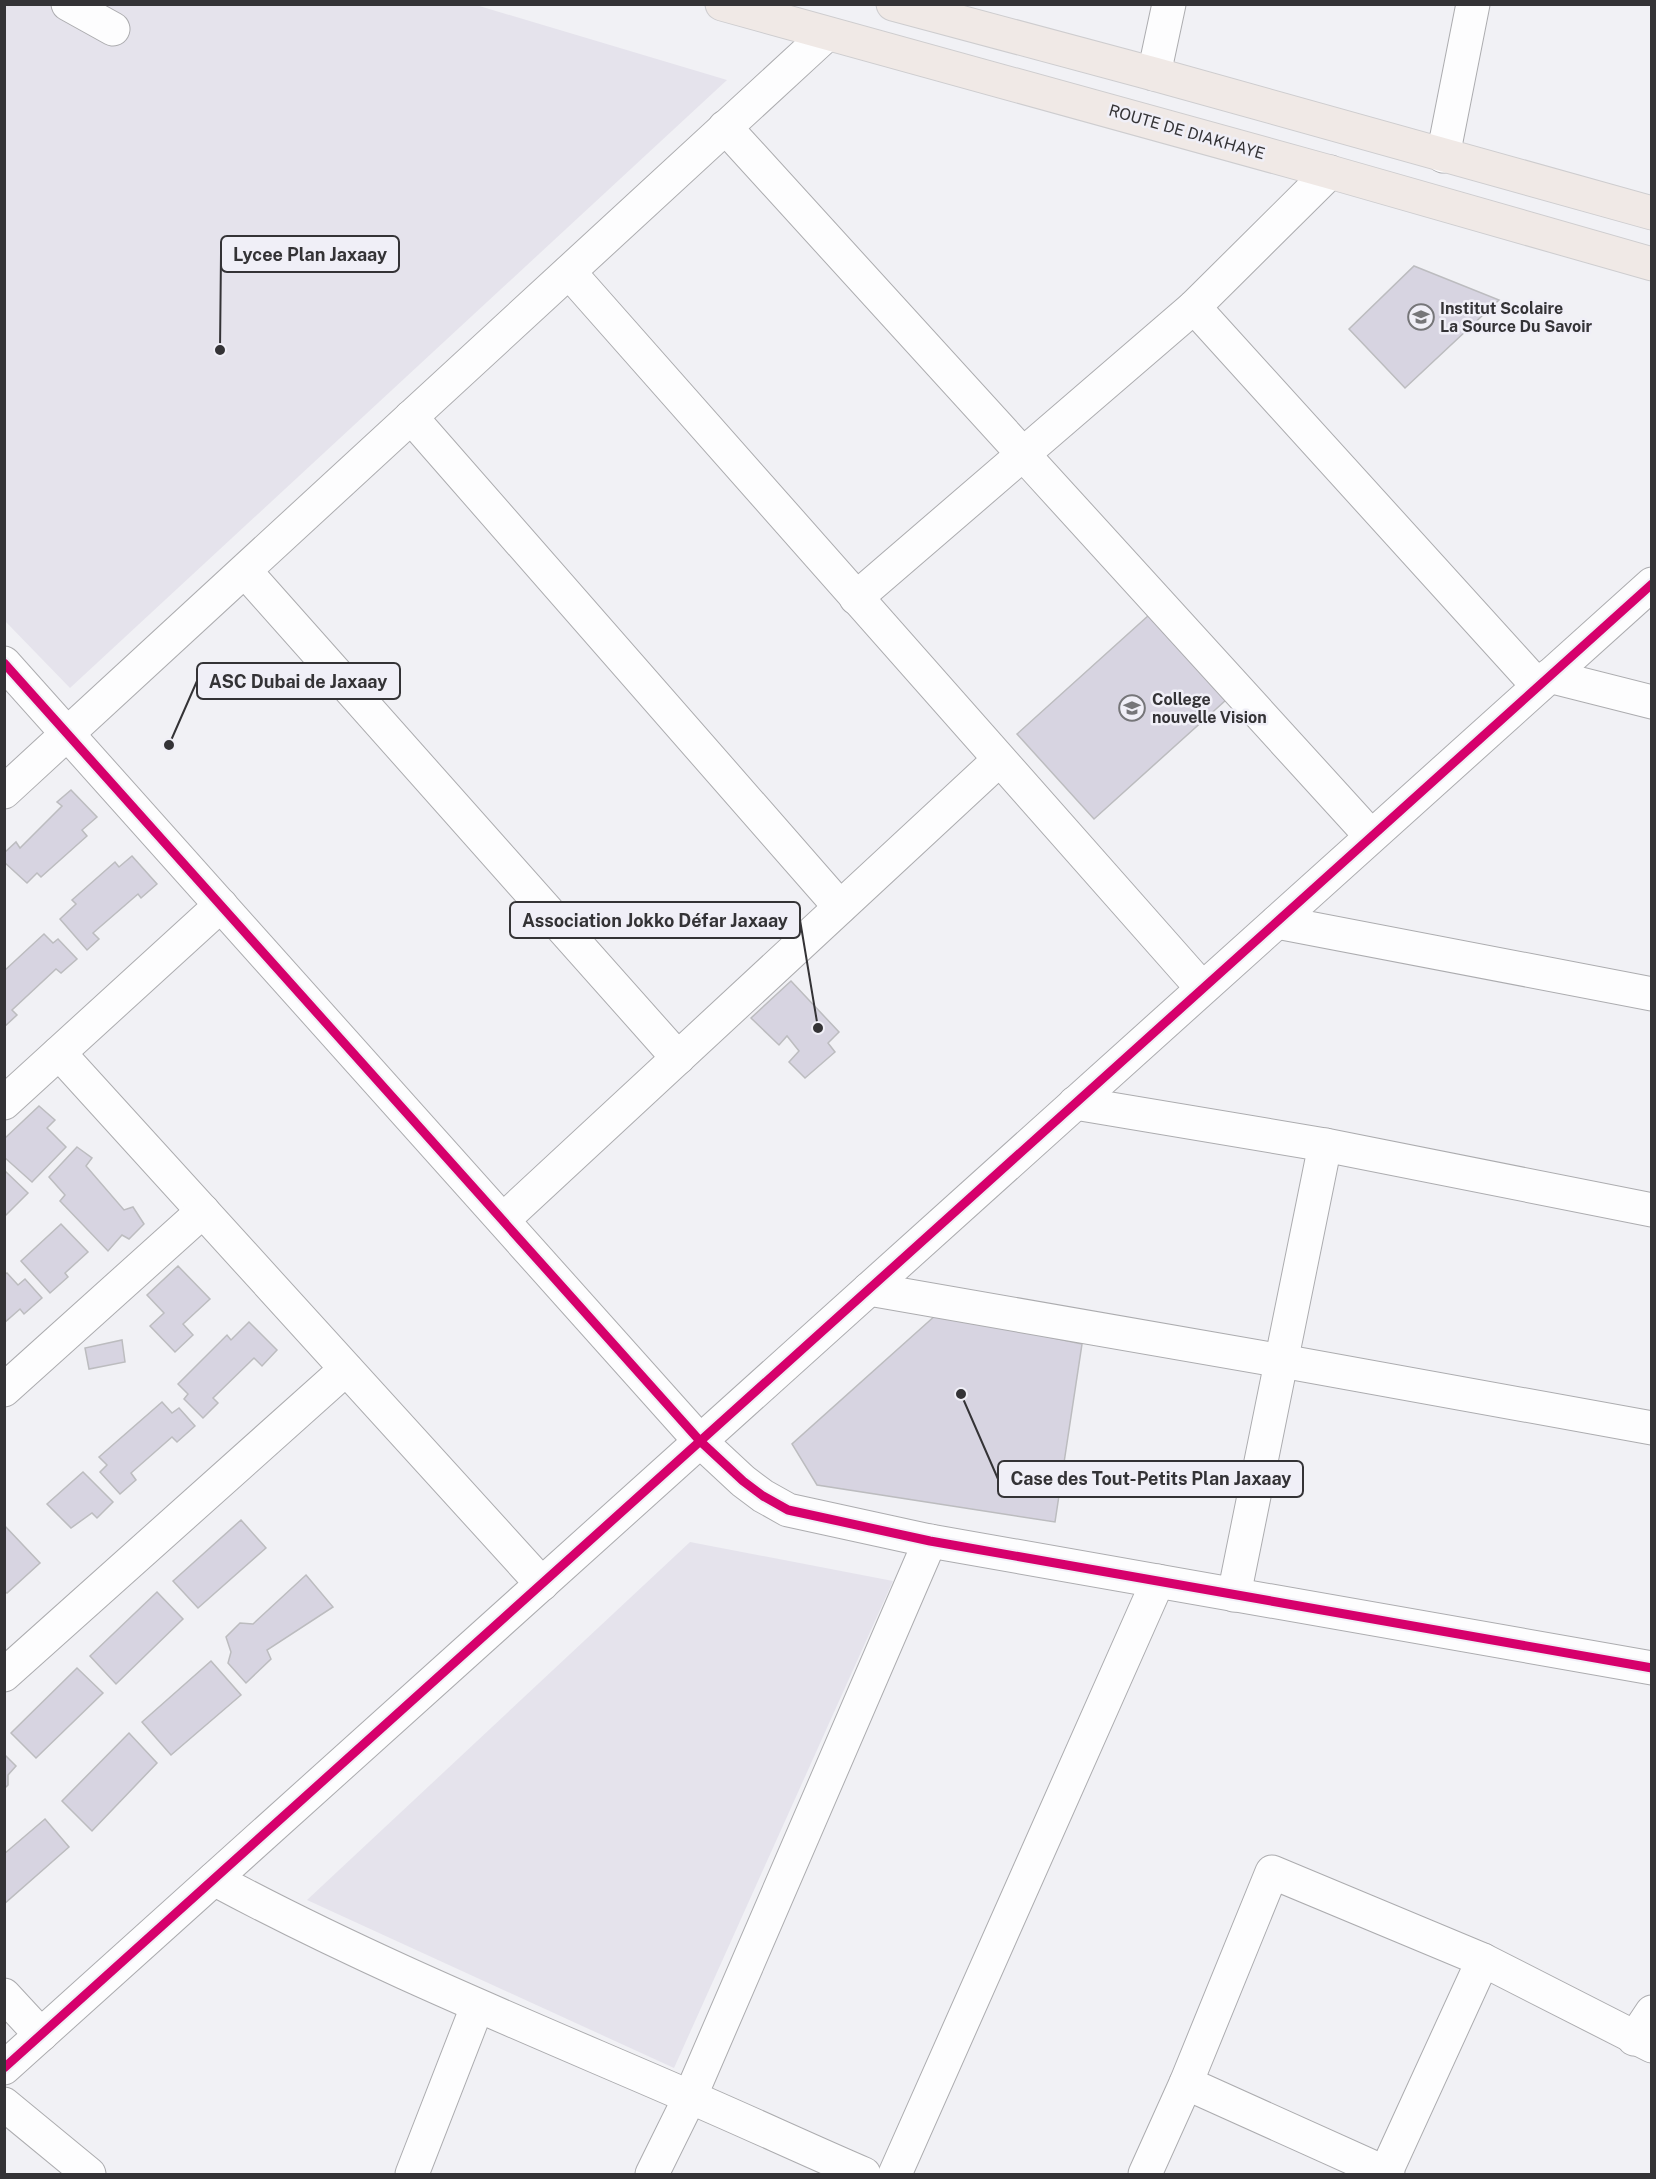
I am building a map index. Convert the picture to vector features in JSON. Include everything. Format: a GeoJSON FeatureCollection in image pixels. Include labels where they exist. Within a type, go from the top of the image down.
{"type":"FeatureCollection","features":[{"type":"Feature","properties":{"kind":"main road","name":"ROUTE DE DIAKHAYE"},"geometry":{"type":"LineString","coordinates":[[722,4],[1330,172],[1652,264]]}},
{"type":"Feature","properties":{"kind":"main road"},"geometry":{"type":"LineString","coordinates":[[893,4],[1154,74],[1652,213]]}},
{"type":"Feature","properties":{"kind":"street"},"geometry":{"type":"LineString","coordinates":[[68,4],[113,29]]}},
{"type":"Feature","properties":{"kind":"street"},"geometry":{"type":"LineString","coordinates":[[1154,74],[1169,4]]}},
{"type":"Feature","properties":{"kind":"street"},"geometry":{"type":"LineString","coordinates":[[1443,156],[1473,4]]}},
{"type":"Feature","properties":{"kind":"street"},"geometry":{"type":"LineString","coordinates":[[4,792],[827,34]]}},
{"type":"Feature","properties":{"kind":"street"},"geometry":{"type":"LineString","coordinates":[[725,128],[1371,836]]}},
{"type":"Feature","properties":{"kind":"street"},"geometry":{"type":"LineString","coordinates":[[856,598],[1194,307],[1330,172]]}},
{"type":"Feature","properties":{"kind":"street"},"geometry":{"type":"LineString","coordinates":[[569,272],[1202,988]]}},
{"type":"Feature","properties":{"kind":"street"},"geometry":{"type":"LineString","coordinates":[[1194,307],[1544,681],[1652,702]]}},
{"type":"Feature","properties":{"kind":"street"},"geometry":{"type":"LineString","coordinates":[[411,417],[840,907]]}},
{"type":"Feature","properties":{"kind":"street"},"geometry":{"type":"LineString","coordinates":[[245,571],[678,1058]]}},
{"type":"Feature","properties":{"kind":"street"},"geometry":{"type":"LineString","coordinates":[[4,2068],[1652,584]]}},
{"type":"Feature","properties":{"kind":"street"},"geometry":{"type":"LineString","coordinates":[[4,663],[700,1441],[743,1481],[763,1496],[788,1510],[930,1541],[1652,1668]]}},
{"type":"Feature","properties":{"kind":"street"},"geometry":{"type":"LineString","coordinates":[[503,1220],[999,760]]}},
{"type":"Feature","properties":{"kind":"street"},"geometry":{"type":"LineString","coordinates":[[4,1103],[221,905]]}},
{"type":"Feature","properties":{"kind":"street"},"geometry":{"type":"LineString","coordinates":[[1277,922],[1652,994]]}},
{"type":"Feature","properties":{"kind":"street"},"geometry":{"type":"LineString","coordinates":[[59,1053],[542,1584]]}},
{"type":"Feature","properties":{"kind":"street"},"geometry":{"type":"LineString","coordinates":[[1075,1103],[1324,1145],[1652,1210]]}},
{"type":"Feature","properties":{"kind":"street"},"geometry":{"type":"LineString","coordinates":[[1234,1594],[1324,1145]]}},
{"type":"Feature","properties":{"kind":"street"},"geometry":{"type":"LineString","coordinates":[[4,1390],[202,1211]]}},
{"type":"Feature","properties":{"kind":"street"},"geometry":{"type":"LineString","coordinates":[[869,1289],[1652,1428]]}},
{"type":"Feature","properties":{"kind":"street"},"geometry":{"type":"LineString","coordinates":[[7,1667],[346,1369]]}},
{"type":"Feature","properties":{"kind":"street"},"geometry":{"type":"LineString","coordinates":[[652,2175],[690,2097],[930,1541]]}},
{"type":"Feature","properties":{"kind":"street"},"geometry":{"type":"LineString","coordinates":[[895,2175],[1158,1581]]}},
{"type":"Feature","properties":{"kind":"street"},"geometry":{"type":"LineString","coordinates":[[1145,2175],[1186,2083],[1272,1872],[1483,1959],[1646,2032]]}},
{"type":"Feature","properties":{"kind":"street"},"geometry":{"type":"LineString","coordinates":[[214,1879],[280,1915],[477,2007],[690,2097],[864,2175]]}},
{"type":"Feature","properties":{"kind":"street"},"geometry":{"type":"LineString","coordinates":[[1186,2083],[1386,2174],[1483,1959]]}},
{"type":"Feature","properties":{"kind":"street"},"geometry":{"type":"LineString","coordinates":[[4,1995],[41,2035]]}},
{"type":"Feature","properties":{"kind":"street"},"geometry":{"type":"LineString","coordinates":[[412,2175],[477,2007]]}},
{"type":"Feature","properties":{"kind":"street"},"geometry":{"type":"LineString","coordinates":[[4,2104],[89,2175]]}},
{"type":"Feature","properties":{"kind":"shaded area"},"geometry":{"type":"Polygon","coordinates":[[[5,5],[476,5],[727,80],[70,688],[5,621],[5,5]]]}},
{"type":"Feature","properties":{"kind":"shaded area"},"geometry":{"type":"Polygon","coordinates":[[[690,1542],[893,1581],[674,2068],[307,1900],[690,1542]]]}},
{"type":"Feature","properties":{"kind":"building"},"geometry":{"type":"Polygon","coordinates":[[[1414,266],[1499,300],[1405,388],[1349,329],[1414,266]]]}},
{"type":"Feature","properties":{"kind":"building"},"geometry":{"type":"Polygon","coordinates":[[[1149,615],[1226,700],[1094,819],[1017,734],[1149,615]]]}},
{"type":"Feature","properties":{"kind":"building"},"geometry":{"type":"Polygon","coordinates":[[[71,790],[97,817],[82,830],[87,836],[41,877],[37,873],[27,883],[4,862],[4,853],[16,842],[20,848],[62,806],[57,802],[71,790]]]}},
{"type":"Feature","properties":{"kind":"building"},"geometry":{"type":"Polygon","coordinates":[[[132,856],[157,884],[141,898],[138,894],[93,933],[99,939],[87,950],[60,919],[76,904],[72,900],[115,862],[119,867],[132,856]]]}},
{"type":"Feature","properties":{"kind":"building"},"geometry":{"type":"Polygon","coordinates":[[[44,934],[53,943],[58,939],[77,959],[61,973],[56,969],[12,1010],[17,1015],[4,1027],[4,971],[44,934]]]}},
{"type":"Feature","properties":{"kind":"building"},"geometry":{"type":"Polygon","coordinates":[[[791,981],[839,1032],[828,1043],[835,1052],[805,1078],[789,1062],[799,1051],[787,1036],[779,1045],[751,1018],[791,981]]]}},
{"type":"Feature","properties":{"kind":"building"},"geometry":{"type":"Polygon","coordinates":[[[39,1106],[55,1120],[47,1128],[66,1147],[32,1182],[4,1157],[4,1139],[39,1106]]]}},
{"type":"Feature","properties":{"kind":"building"},"geometry":{"type":"Polygon","coordinates":[[[77,1147],[92,1158],[86,1166],[124,1210],[133,1207],[144,1224],[129,1239],[122,1235],[108,1251],[60,1201],[65,1195],[49,1177],[77,1147]]]}},
{"type":"Feature","properties":{"kind":"building"},"geometry":{"type":"Polygon","coordinates":[[[4,1170],[28,1193],[4,1217],[4,1170]]]}},
{"type":"Feature","properties":{"kind":"building"},"geometry":{"type":"Polygon","coordinates":[[[61,1224],[88,1252],[65,1273],[68,1277],[50,1293],[21,1261],[61,1224]]]}},
{"type":"Feature","properties":{"kind":"building"},"geometry":{"type":"Polygon","coordinates":[[[178,1266],[210,1299],[183,1324],[193,1335],[175,1352],[150,1326],[164,1313],[147,1295],[178,1266]]]}},
{"type":"Feature","properties":{"kind":"building"},"geometry":{"type":"Polygon","coordinates":[[[7,1273],[18,1285],[25,1279],[42,1298],[24,1314],[20,1309],[4,1323],[4,1275],[7,1273]]]}},
{"type":"Feature","properties":{"kind":"building"},"geometry":{"type":"Polygon","coordinates":[[[937,1314],[1082,1344],[1055,1522],[817,1485],[792,1444],[937,1314]]]}},
{"type":"Feature","properties":{"kind":"building"},"geometry":{"type":"Polygon","coordinates":[[[249,1322],[277,1350],[262,1366],[254,1358],[213,1398],[218,1403],[203,1418],[184,1399],[188,1394],[178,1384],[227,1335],[231,1340],[249,1322]]]}},
{"type":"Feature","properties":{"kind":"building"},"geometry":{"type":"Polygon","coordinates":[[[122,1340],[125,1362],[89,1369],[85,1348],[122,1340]]]}},
{"type":"Feature","properties":{"kind":"building"},"geometry":{"type":"Polygon","coordinates":[[[162,1402],[172,1413],[179,1408],[195,1426],[177,1442],[172,1437],[131,1473],[136,1480],[120,1494],[100,1472],[107,1465],[99,1457],[162,1402]]]}},
{"type":"Feature","properties":{"kind":"building"},"geometry":{"type":"Polygon","coordinates":[[[83,1472],[113,1502],[97,1518],[92,1513],[71,1528],[47,1504],[83,1472]]]}},
{"type":"Feature","properties":{"kind":"building"},"geometry":{"type":"Polygon","coordinates":[[[241,1520],[266,1548],[198,1608],[173,1581],[241,1520]]]}},
{"type":"Feature","properties":{"kind":"building"},"geometry":{"type":"Polygon","coordinates":[[[4,1525],[40,1563],[7,1593],[4,1591],[4,1525]]]}},
{"type":"Feature","properties":{"kind":"building"},"geometry":{"type":"Polygon","coordinates":[[[306,1575],[333,1607],[267,1650],[271,1659],[246,1683],[228,1663],[231,1652],[226,1637],[240,1623],[253,1624],[306,1575]]]}},
{"type":"Feature","properties":{"kind":"building"},"geometry":{"type":"Polygon","coordinates":[[[157,1592],[183,1619],[116,1684],[90,1656],[157,1592]]]}},
{"type":"Feature","properties":{"kind":"building"},"geometry":{"type":"Polygon","coordinates":[[[211,1661],[241,1695],[171,1755],[142,1722],[211,1661]]]}},
{"type":"Feature","properties":{"kind":"building"},"geometry":{"type":"Polygon","coordinates":[[[77,1668],[103,1693],[36,1758],[11,1733],[77,1668]]]}},
{"type":"Feature","properties":{"kind":"building"},"geometry":{"type":"Polygon","coordinates":[[[129,1733],[157,1763],[92,1831],[62,1801],[129,1733]]]}},
{"type":"Feature","properties":{"kind":"building"},"geometry":{"type":"Polygon","coordinates":[[[4,1754],[16,1766],[8,1775],[8,1785],[4,1789],[4,1754]]]}},
{"type":"Feature","properties":{"kind":"building"},"geometry":{"type":"Polygon","coordinates":[[[45,1819],[69,1847],[4,1904],[4,1854],[45,1819]]]}},
{"type":"Feature","properties":{"kind":"cycle path"},"geometry":{"type":"LineString","coordinates":[[4,2068],[1652,584]]}},
{"type":"Feature","properties":{"kind":"cycle path"},"geometry":{"type":"LineString","coordinates":[[4,663],[700,1441],[743,1481],[763,1496],[788,1510],[930,1541],[1652,1668]]}},
{"type":"Feature","properties":{"kind":"place","name":"Institut Scolaire La Source Du Savoir"},"geometry":{"type":"Point","coordinates":[1421,317]}},
{"type":"Feature","properties":{"kind":"place","name":"Lycee Plan Jaxaay"},"geometry":{"type":"Point","coordinates":[220,350]}},
{"type":"Feature","properties":{"kind":"place","name":"College nouvelle Vision"},"geometry":{"type":"Point","coordinates":[1132,708]}},
{"type":"Feature","properties":{"kind":"place","name":"ASC Dubai de Jaxaay"},"geometry":{"type":"Point","coordinates":[169,745]}},
{"type":"Feature","properties":{"kind":"place","name":"Association Jokko Défar Jaxaay"},"geometry":{"type":"Point","coordinates":[818,1028]}},
{"type":"Feature","properties":{"kind":"place","name":"Case des Tout-Petits Plan Jaxaay"},"geometry":{"type":"Point","coordinates":[961,1394]}}]}
